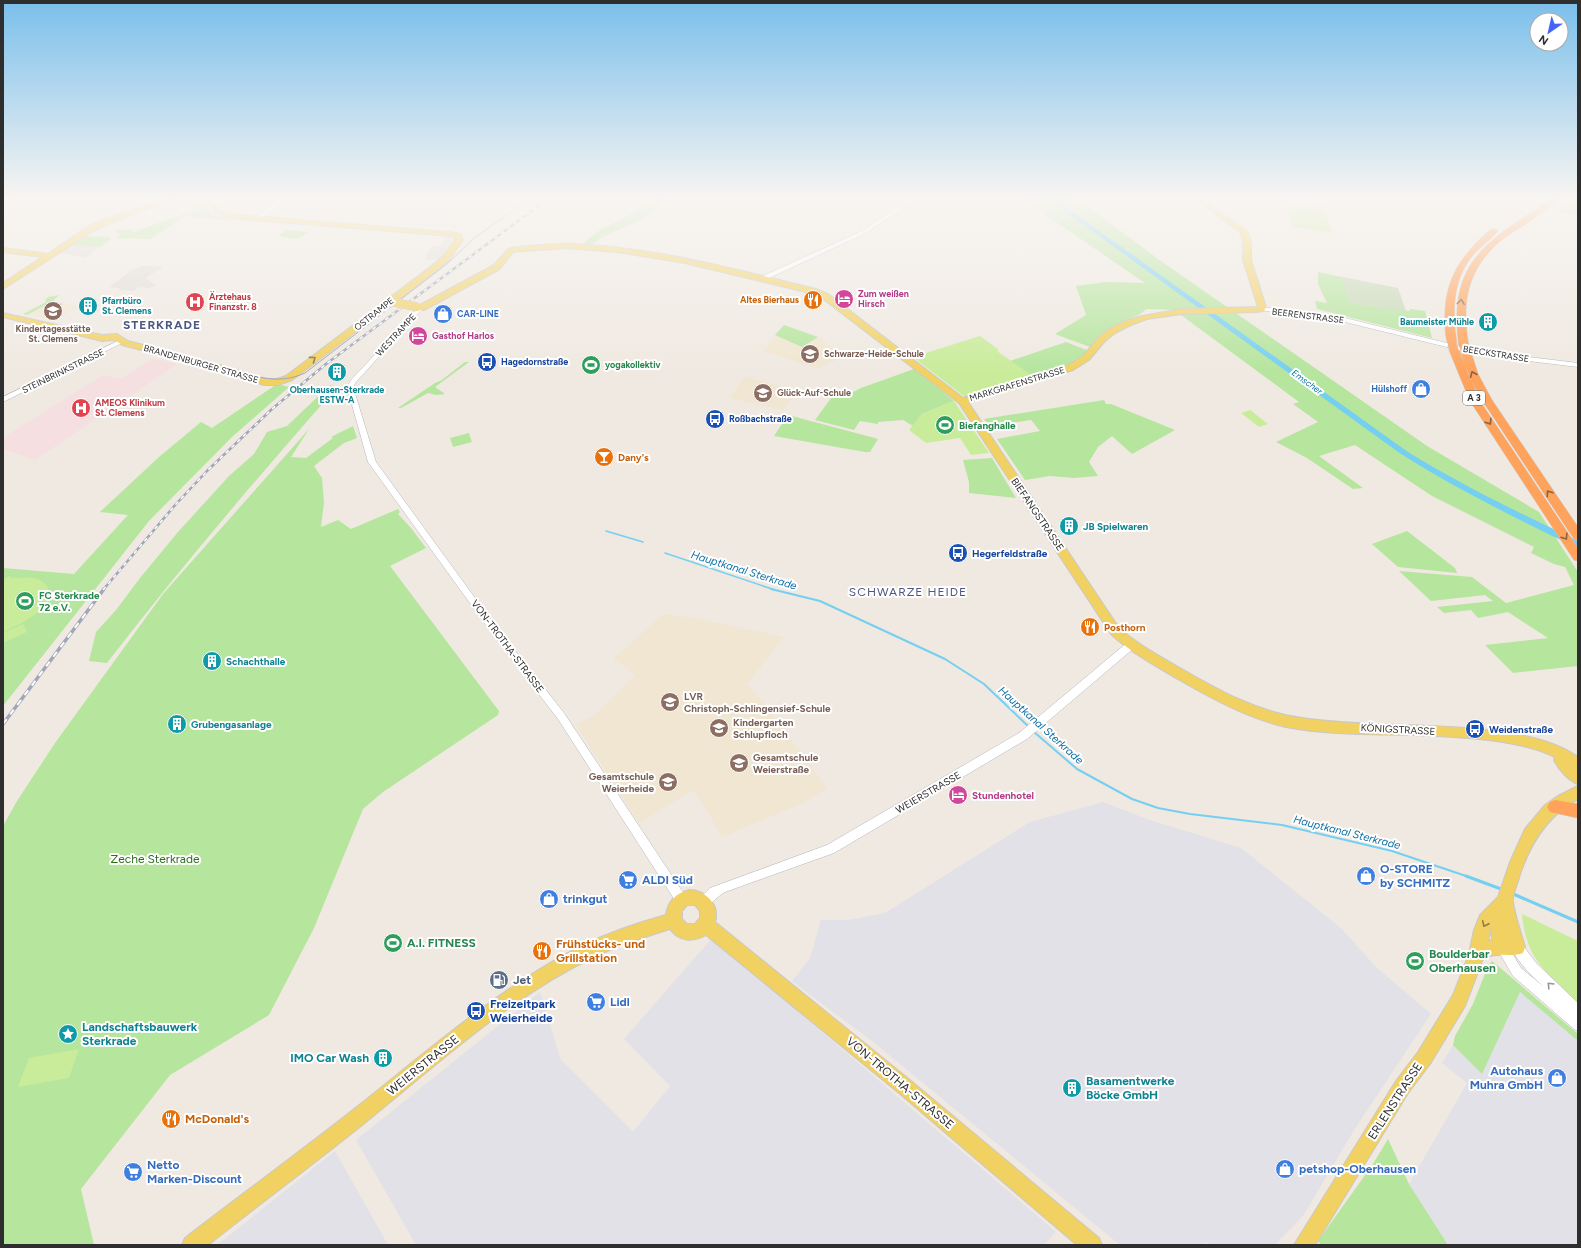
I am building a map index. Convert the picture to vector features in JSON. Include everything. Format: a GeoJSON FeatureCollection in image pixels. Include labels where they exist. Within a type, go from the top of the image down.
{"type":"FeatureCollection","features":[{"type":"Feature","properties":{"kind":"highway","name":"A 3"},"geometry":{"type":"LineString","coordinates":[[1467,256],[1453,283],[1449,317],[1453,347],[1463,375],[1475,401],[1578,536]]}},
{"type":"Feature","properties":{"kind":"highway","name":"A 3"},"geometry":{"type":"LineString","coordinates":[[1481,256],[1465,283],[1460,317],[1465,350],[1473,374],[1510,445],[1552,517],[1578,557]]}},
{"type":"Feature","properties":{"kind":"highway"},"geometry":{"type":"LineString","coordinates":[[1555,807],[1578,811]]}},
{"type":"Feature","properties":{"kind":"main road"},"geometry":{"type":"LineString","coordinates":[[24,256],[32,260],[33,266]]}},
{"type":"Feature","properties":{"kind":"main road"},"geometry":{"type":"LineString","coordinates":[[29,256],[46,257]]}},
{"type":"Feature","properties":{"kind":"main road","name":"OSTRAMPE"},"geometry":{"type":"LineString","coordinates":[[281,381],[392,302],[446,256]]}},
{"type":"Feature","properties":{"kind":"main road","name":"WESTRAMPE"},"geometry":{"type":"LineString","coordinates":[[419,308],[492,270],[503,262],[506,256]]}},
{"type":"Feature","properties":{"kind":"main road","name":"BIEFANGSTRASSE"},"geometry":{"type":"LineString","coordinates":[[657,256],[681,260],[820,294],[850,313],[962,401],[1115,631],[1131,645],[1223,698],[1267,716]]}},
{"type":"Feature","properties":{"kind":"main road"},"geometry":{"type":"LineString","coordinates":[[1247,256],[1262,307],[1261,309]]}},
{"type":"Feature","properties":{"kind":"main road"},"geometry":{"type":"LineString","coordinates":[[3,287],[46,257]]}},
{"type":"Feature","properties":{"kind":"main road"},"geometry":{"type":"LineString","coordinates":[[392,302],[419,308]]}},
{"type":"Feature","properties":{"kind":"main road","name":"BEERENSTRASSE"},"geometry":{"type":"LineString","coordinates":[[1151,316],[1171,313],[1261,309]]}},
{"type":"Feature","properties":{"kind":"main road","name":"BRANDENBURGER STRASSE"},"geometry":{"type":"LineString","coordinates":[[3,315],[102,338],[117,337],[122,341],[224,369],[264,382],[272,383],[281,381]]}},
{"type":"Feature","properties":{"kind":"main road","name":"MARKGRAFENSTRASSE"},"geometry":{"type":"LineString","coordinates":[[962,401],[1063,371],[1075,366],[1087,357],[1100,341],[1113,330],[1128,322],[1151,316]]}},
{"type":"Feature","properties":{"kind":"main road","name":"KÖNIGSTRASSE"},"geometry":{"type":"LineString","coordinates":[[1267,716],[1284,721],[1310,725],[1462,732],[1530,743],[1553,749],[1576,763]]}},
{"type":"Feature","properties":{"kind":"main road","name":"KÖNIGSTRASSE"},"geometry":{"type":"LineString","coordinates":[[1530,743],[1554,756],[1565,764],[1578,778]]}},
{"type":"Feature","properties":{"kind":"main road"},"geometry":{"type":"LineString","coordinates":[[1477,954],[1482,950],[1509,947],[1505,901],[1524,842],[1536,825],[1555,807],[1578,792]]}},
{"type":"Feature","properties":{"kind":"main road"},"geometry":{"type":"LineString","coordinates":[[692,897],[704,902],[708,906],[709,912],[705,924],[698,930],[688,932],[678,927],[674,920],[675,910],[682,901],[692,897]]}},
{"type":"Feature","properties":{"kind":"main road","name":"ERLENSTRASSE"},"geometry":{"type":"LineString","coordinates":[[1304,1245],[1398,1093],[1424,1058],[1459,1000],[1477,954],[1482,930],[1486,920],[1505,901]]}},
{"type":"Feature","properties":{"kind":"main road","name":"WEIERSTRASSE"},"geometry":{"type":"LineString","coordinates":[[192,1245],[332,1138],[468,1028],[523,989],[571,961],[608,942],[633,932],[674,920]]}},
{"type":"Feature","properties":{"kind":"main road","name":"VON-TROTHA-STRASSE"},"geometry":{"type":"LineString","coordinates":[[705,924],[730,942],[905,1087],[1092,1245]]}},
{"type":"Feature","properties":{"kind":"street"},"geometry":{"type":"LineString","coordinates":[[763,279],[810,256]]}},
{"type":"Feature","properties":{"kind":"street","name":"WESTRAMPE"},"geometry":{"type":"LineString","coordinates":[[351,385],[383,349],[394,334],[419,308]]}},
{"type":"Feature","properties":{"kind":"street","name":"BEERENSTRASSE"},"geometry":{"type":"LineString","coordinates":[[1261,309],[1334,318],[1415,337]]}},
{"type":"Feature","properties":{"kind":"street","name":"BEECKSTRASSE"},"geometry":{"type":"LineString","coordinates":[[1415,337],[1479,353],[1578,365]]}},
{"type":"Feature","properties":{"kind":"street","name":"STEINBRINKSTRASSE"},"geometry":{"type":"LineString","coordinates":[[3,400],[122,341]]}},
{"type":"Feature","properties":{"kind":"street","name":"VON-TROTHA-STRASSE"},"geometry":{"type":"LineString","coordinates":[[351,385],[352,396],[371,460],[488,622],[561,716],[682,901]]}},
{"type":"Feature","properties":{"kind":"street","name":"WEIERSTRASSE"},"geometry":{"type":"LineString","coordinates":[[704,902],[714,892],[722,888],[830,849],[1023,736],[1131,645]]}},
{"type":"Feature","properties":{"kind":"street"},"geometry":{"type":"LineString","coordinates":[[1509,947],[1578,1012]]}},
{"type":"Feature","properties":{"kind":"street"},"geometry":{"type":"LineString","coordinates":[[1509,947],[1517,972],[1578,1025]]}},
{"type":"Feature","properties":{"kind":"shaded area"},"geometry":{"type":"Polygon","coordinates":[[[441,256],[439,259],[427,260],[425,257],[441,256]]]}},
{"type":"Feature","properties":{"kind":"shaded area"},"geometry":{"type":"Polygon","coordinates":[[[142,266],[163,267],[145,278],[156,285],[150,288],[139,287],[134,291],[118,290],[120,288],[109,287],[132,270],[142,266]]]}},
{"type":"Feature","properties":{"kind":"shaded area","name":"Kindertagesstätte St. Clemens"},"geometry":{"type":"Polygon","coordinates":[[[53,301],[79,307],[54,320],[28,314],[53,301]]]}},
{"type":"Feature","properties":{"kind":"shaded area","name":"Schwarze-Heide-Schule"},"geometry":{"type":"Polygon","coordinates":[[[775,335],[802,347],[818,337],[836,350],[846,352],[851,355],[824,365],[819,369],[763,351],[775,335]]]}},
{"type":"Feature","properties":{"kind":"shaded area","name":"AMEOS Klinikum St. Clemens"},"geometry":{"type":"Polygon","coordinates":[[[153,358],[177,364],[35,460],[3,449],[3,438],[103,375],[121,379],[153,358]]]}},
{"type":"Feature","properties":{"kind":"shaded area","name":"Glück-Auf-Schule"},"geometry":{"type":"Polygon","coordinates":[[[745,377],[794,390],[793,393],[795,394],[783,410],[729,398],[745,377]]]}},
{"type":"Feature","properties":{"kind":"shaded area"},"geometry":{"type":"Polygon","coordinates":[[[666,614],[699,619],[784,637],[747,684],[767,707],[827,788],[803,803],[722,837],[693,790],[639,823],[576,725],[597,713],[635,676],[627,668],[613,659],[662,615],[666,614]]]}},
{"type":"Feature","properties":{"kind":"shaded area","name":"Basamentwerke Böcke GmbH"},"geometry":{"type":"Polygon","coordinates":[[[1103,802],[1150,820],[1241,848],[1342,929],[1375,966],[1431,1014],[1356,1127],[1303,1216],[1275,1245],[1214,1245],[1206,1243],[1201,1245],[1120,1245],[872,1041],[792,981],[810,958],[821,920],[848,920],[885,913],[1030,822],[1103,802]]]}},
{"type":"Feature","properties":{"kind":"shaded area"},"geometry":{"type":"Polygon","coordinates":[[[712,938],[1056,1232],[1044,1245],[416,1245],[356,1140],[540,992],[561,1060],[633,1132],[670,1086],[624,1039],[712,938]]]}},
{"type":"Feature","properties":{"kind":"shaded area"},"geometry":{"type":"Polygon","coordinates":[[[1520,991],[1578,1041],[1578,1245],[1448,1245],[1409,1184],[1467,1083],[1442,1063],[1453,1045],[1482,1073],[1520,991]]]}},
{"type":"Feature","properties":{"kind":"shaded area"},"geometry":{"type":"Polygon","coordinates":[[[335,1151],[388,1245],[217,1245],[335,1151]]]}},
{"type":"Feature","properties":{"kind":"green space"},"geometry":{"type":"Polygon","coordinates":[[[1106,256],[1154,256],[1427,446],[1539,512],[1578,572],[1578,666],[1513,673],[1485,645],[1548,638],[1508,612],[1478,618],[1471,610],[1444,613],[1437,607],[1493,601],[1485,595],[1431,601],[1399,571],[1472,577],[1506,603],[1574,585],[1565,567],[1554,564],[1531,553],[1534,547],[1432,496],[1355,445],[1319,456],[1363,488],[1353,489],[1307,458],[1276,442],[1318,422],[1293,404],[1299,402],[1181,315],[1178,310],[1146,309],[1138,315],[1113,327],[1090,347],[1055,334],[1086,315],[1076,286],[1106,282],[1145,283],[1106,256]]]}},
{"type":"Feature","properties":{"kind":"green space"},"geometry":{"type":"Polygon","coordinates":[[[1318,272],[1342,277],[1350,303],[1410,311],[1410,309],[1425,311],[1432,338],[1317,309],[1315,301],[1327,303],[1318,284],[1318,272]]]}},
{"type":"Feature","properties":{"kind":"green space"},"geometry":{"type":"Polygon","coordinates":[[[1342,277],[1398,288],[1406,311],[1350,303],[1342,277]]]}},
{"type":"Feature","properties":{"kind":"green space"},"geometry":{"type":"Polygon","coordinates":[[[59,295],[53,301],[63,304],[56,307],[46,305],[27,315],[23,314],[46,302],[45,300],[48,297],[59,295]]]}},
{"type":"Feature","properties":{"kind":"green space"},"geometry":{"type":"Polygon","coordinates":[[[784,325],[818,337],[802,347],[775,335],[784,325]]]}},
{"type":"Feature","properties":{"kind":"green space"},"geometry":{"type":"Polygon","coordinates":[[[980,336],[999,350],[997,351],[1034,377],[965,397],[913,357],[980,336]]]}},
{"type":"Feature","properties":{"kind":"green space"},"geometry":{"type":"Polygon","coordinates":[[[1066,342],[1089,351],[1083,357],[1070,365],[1057,371],[1034,377],[1010,361],[1066,342]]]}},
{"type":"Feature","properties":{"kind":"green space"},"geometry":{"type":"Polygon","coordinates":[[[465,362],[469,362],[435,387],[445,394],[436,395],[428,393],[401,408],[398,408],[435,383],[442,380],[465,362]]]}},
{"type":"Feature","properties":{"kind":"green space"},"geometry":{"type":"Polygon","coordinates":[[[914,369],[954,401],[922,414],[913,426],[903,420],[878,422],[878,424],[860,421],[854,430],[815,420],[837,390],[851,393],[914,369]]]}},
{"type":"Feature","properties":{"kind":"green space"},"geometry":{"type":"Polygon","coordinates":[[[277,384],[289,387],[232,437],[149,521],[3,706],[3,568],[74,574],[128,515],[100,512],[159,457],[201,422],[212,428],[277,384]]]}},
{"type":"Feature","properties":{"kind":"green space"},"geometry":{"type":"Polygon","coordinates":[[[330,385],[337,387],[220,523],[107,663],[89,661],[96,632],[116,610],[178,532],[229,476],[254,454],[267,432],[287,426],[330,385]]]}},
{"type":"Feature","properties":{"kind":"green space"},"geometry":{"type":"Polygon","coordinates":[[[1104,400],[1106,404],[1111,404],[1175,430],[1132,454],[1112,436],[1098,447],[1089,462],[1098,476],[1074,478],[1050,476],[1025,480],[997,439],[1040,431],[1031,420],[989,426],[984,419],[1104,400]]]}},
{"type":"Feature","properties":{"kind":"green space"},"geometry":{"type":"Polygon","coordinates":[[[954,401],[989,453],[971,455],[960,438],[926,443],[909,430],[922,414],[954,401]]]}},
{"type":"Feature","properties":{"kind":"green space"},"geometry":{"type":"Polygon","coordinates":[[[1250,410],[1268,424],[1259,427],[1241,413],[1250,410]]]}},
{"type":"Feature","properties":{"kind":"green space"},"geometry":{"type":"Polygon","coordinates":[[[788,415],[878,439],[870,452],[865,452],[774,436],[788,415]]]}},
{"type":"Feature","properties":{"kind":"green space","name":"Zeche Sterkrade"},"geometry":{"type":"Polygon","coordinates":[[[353,426],[357,438],[344,443],[314,466],[322,478],[324,502],[321,527],[338,520],[351,529],[398,509],[400,512],[398,514],[426,548],[390,566],[499,711],[498,715],[383,792],[363,809],[314,928],[269,1015],[170,1075],[81,1189],[94,1245],[3,1245],[3,826],[17,801],[55,743],[163,594],[309,429],[291,457],[306,458],[333,438],[331,437],[353,426]]]}},
{"type":"Feature","properties":{"kind":"green space"},"geometry":{"type":"Polygon","coordinates":[[[469,433],[472,442],[453,447],[450,438],[469,433]]]}},
{"type":"Feature","properties":{"kind":"green space"},"geometry":{"type":"Polygon","coordinates":[[[992,458],[1016,498],[969,493],[969,482],[963,460],[992,458]]]}},
{"type":"Feature","properties":{"kind":"green space"},"geometry":{"type":"Polygon","coordinates":[[[1407,531],[1455,568],[1457,573],[1398,567],[1372,544],[1407,531]]]}},
{"type":"Feature","properties":{"kind":"green space","name":"FC Sterkrade 72 e.V."},"geometry":{"type":"Polygon","coordinates":[[[10,576],[11,578],[33,578],[40,580],[48,587],[49,592],[46,602],[38,612],[26,621],[3,632],[3,579],[10,576]]]}},
{"type":"Feature","properties":{"kind":"green space"},"geometry":{"type":"Polygon","coordinates":[[[23,624],[27,632],[3,643],[3,633],[23,624]]]}},
{"type":"Feature","properties":{"kind":"green space"},"geometry":{"type":"Polygon","coordinates":[[[1522,914],[1578,941],[1578,1003],[1548,974],[1533,954],[1524,930],[1522,914]]]}},
{"type":"Feature","properties":{"kind":"green space"},"geometry":{"type":"Polygon","coordinates":[[[1492,961],[1578,1034],[1578,1041],[1520,992],[1482,1074],[1453,1045],[1455,1036],[1473,1004],[1488,966],[1492,961]]]}},
{"type":"Feature","properties":{"kind":"green space"},"geometry":{"type":"Polygon","coordinates":[[[79,1049],[69,1078],[18,1087],[29,1058],[79,1049]]]}},
{"type":"Feature","properties":{"kind":"green space"},"geometry":{"type":"Polygon","coordinates":[[[1388,1139],[1409,1184],[1448,1245],[1321,1245],[1318,1241],[1373,1164],[1388,1139]]]}},
{"type":"Feature","properties":{"kind":"water","name":"Emscher"},"geometry":{"type":"Polygon","coordinates":[[[1127,256],[1134,256],[1408,452],[1513,510],[1578,541],[1578,548],[1488,504],[1401,454],[1127,256]]]}},
{"type":"Feature","properties":{"kind":"waterway","name":"Hauptkanal Sterkrade"},"geometry":{"type":"LineString","coordinates":[[606,531],[643,542]]}},
{"type":"Feature","properties":{"kind":"waterway","name":"Hauptkanal Sterkrade"},"geometry":{"type":"LineString","coordinates":[[665,553],[775,590]]}},
{"type":"Feature","properties":{"kind":"waterway","name":"Hauptkanal Sterkrade"},"geometry":{"type":"LineString","coordinates":[[775,590],[820,601],[945,659],[984,684],[1029,727]]}},
{"type":"Feature","properties":{"kind":"waterway","name":"Hauptkanal Sterkrade"},"geometry":{"type":"LineString","coordinates":[[1034,732],[1077,769],[1132,799],[1158,808],[1190,814],[1282,825],[1392,851],[1469,877]]}},
{"type":"Feature","properties":{"kind":"waterway","name":"Hauptkanal Sterkrade"},"geometry":{"type":"LineString","coordinates":[[1466,876],[1501,889]]}},
{"type":"Feature","properties":{"kind":"waterway","name":"Hauptkanal Sterkrade"},"geometry":{"type":"LineString","coordinates":[[1511,893],[1578,922]]}},
{"type":"Feature","properties":{"kind":"tram line"},"geometry":{"type":"LineString","coordinates":[[236,371],[270,379],[287,378],[305,373],[455,256]]}},
{"type":"Feature","properties":{"kind":"railway"},"geometry":{"type":"LineString","coordinates":[[103,590],[176,504],[208,470],[272,409],[326,364],[471,256]]}},
{"type":"Feature","properties":{"kind":"railway"},"geometry":{"type":"LineString","coordinates":[[3,724],[104,589]]}},
{"type":"Feature","properties":{"kind":"place","name":"Zum weißen Hirsch"},"geometry":{"type":"Point","coordinates":[844,299]}},
{"type":"Feature","properties":{"kind":"place","name":"Altes Bierhaus"},"geometry":{"type":"Point","coordinates":[813,300]}},
{"type":"Feature","properties":{"kind":"place","name":"Ärztehaus Finanzstr. 8"},"geometry":{"type":"Point","coordinates":[195,302]}},
{"type":"Feature","properties":{"kind":"place","name":"Pfarrbüro St. Clemens"},"geometry":{"type":"Point","coordinates":[88,306]}},
{"type":"Feature","properties":{"kind":"place","name":"Kindertagesstätte St. Clemens"},"geometry":{"type":"Point","coordinates":[53,311]}},
{"type":"Feature","properties":{"kind":"place","name":"CAR-LINE"},"geometry":{"type":"Point","coordinates":[443,314]}},
{"type":"Feature","properties":{"kind":"place","name":"Baumeister Mühle"},"geometry":{"type":"Point","coordinates":[1488,322]}},
{"type":"Feature","properties":{"kind":"place","name":"Gasthof Harlos"},"geometry":{"type":"Point","coordinates":[418,336]}},
{"type":"Feature","properties":{"kind":"place","name":"Schwarze-Heide-Schule"},"geometry":{"type":"Point","coordinates":[810,354]}},
{"type":"Feature","properties":{"kind":"place","name":"Hagedornstraße"},"geometry":{"type":"Point","coordinates":[487,362]}},
{"type":"Feature","properties":{"kind":"place","name":"yogakollektiv"},"geometry":{"type":"Point","coordinates":[591,365]}},
{"type":"Feature","properties":{"kind":"place","name":"Oberhausen-Sterkrade ESTW-A"},"geometry":{"type":"Point","coordinates":[337,372]}},
{"type":"Feature","properties":{"kind":"place","name":"Hülshoff"},"geometry":{"type":"Point","coordinates":[1421,389]}},
{"type":"Feature","properties":{"kind":"place","name":"Glück-Auf-Schule"},"geometry":{"type":"Point","coordinates":[763,393]}},
{"type":"Feature","properties":{"kind":"place","name":"AMEOS Klinikum St. Clemens"},"geometry":{"type":"Point","coordinates":[81,408]}},
{"type":"Feature","properties":{"kind":"place","name":"Roßbachstraße"},"geometry":{"type":"Point","coordinates":[715,419]}},
{"type":"Feature","properties":{"kind":"place","name":"Biefanghalle"},"geometry":{"type":"Point","coordinates":[945,425]}},
{"type":"Feature","properties":{"kind":"place","name":"Dany's"},"geometry":{"type":"Point","coordinates":[604,457]}},
{"type":"Feature","properties":{"kind":"place","name":"JB Spielwaren"},"geometry":{"type":"Point","coordinates":[1069,526]}},
{"type":"Feature","properties":{"kind":"place","name":"Hegerfeldstraße"},"geometry":{"type":"Point","coordinates":[958,553]}},
{"type":"Feature","properties":{"kind":"place","name":"FC Sterkrade 72 e.V."},"geometry":{"type":"Point","coordinates":[25,601]}},
{"type":"Feature","properties":{"kind":"place","name":"Posthorn"},"geometry":{"type":"Point","coordinates":[1090,627]}},
{"type":"Feature","properties":{"kind":"place","name":"Schachthalle"},"geometry":{"type":"Point","coordinates":[212,661]}},
{"type":"Feature","properties":{"kind":"place","name":"LVR Christoph-Schlingensief-Schule"},"geometry":{"type":"Point","coordinates":[670,702]}},
{"type":"Feature","properties":{"kind":"place","name":"Grubengasanlage"},"geometry":{"type":"Point","coordinates":[177,724]}},
{"type":"Feature","properties":{"kind":"place","name":"Kindergarten Schlupfloch"},"geometry":{"type":"Point","coordinates":[719,728]}},
{"type":"Feature","properties":{"kind":"place","name":"Weidenstraße"},"geometry":{"type":"Point","coordinates":[1475,729]}},
{"type":"Feature","properties":{"kind":"place","name":"Gesamtschule Weierstraße"},"geometry":{"type":"Point","coordinates":[739,763]}},
{"type":"Feature","properties":{"kind":"place","name":"Gesamtschule Weierheide"},"geometry":{"type":"Point","coordinates":[668,782]}},
{"type":"Feature","properties":{"kind":"place","name":"Stundenhotel"},"geometry":{"type":"Point","coordinates":[958,795]}},
{"type":"Feature","properties":{"kind":"place","name":"O-STORE by SCHMITZ"},"geometry":{"type":"Point","coordinates":[1366,876]}},
{"type":"Feature","properties":{"kind":"place","name":"ALDI Süd"},"geometry":{"type":"Point","coordinates":[628,880]}},
{"type":"Feature","properties":{"kind":"place","name":"trinkgut"},"geometry":{"type":"Point","coordinates":[549,899]}},
{"type":"Feature","properties":{"kind":"place","name":"A.I. FITNESS"},"geometry":{"type":"Point","coordinates":[393,943]}},
{"type":"Feature","properties":{"kind":"place","name":"Frühstücks- und Grillstation"},"geometry":{"type":"Point","coordinates":[542,951]}},
{"type":"Feature","properties":{"kind":"place","name":"Boulderbar Oberhausen"},"geometry":{"type":"Point","coordinates":[1415,961]}},
{"type":"Feature","properties":{"kind":"place","name":"Jet"},"geometry":{"type":"Point","coordinates":[499,980]}},
{"type":"Feature","properties":{"kind":"place","name":"Lidl"},"geometry":{"type":"Point","coordinates":[596,1002]}},
{"type":"Feature","properties":{"kind":"place","name":"Freizeitpark Weierheide"},"geometry":{"type":"Point","coordinates":[476,1011]}},
{"type":"Feature","properties":{"kind":"place","name":"Landschaftsbauwerk Sterkrade"},"geometry":{"type":"Point","coordinates":[68,1034]}},
{"type":"Feature","properties":{"kind":"place","name":"IMO Car Wash"},"geometry":{"type":"Point","coordinates":[383,1058]}},
{"type":"Feature","properties":{"kind":"place","name":"Autohaus Muhra GmbH"},"geometry":{"type":"Point","coordinates":[1557,1078]}},
{"type":"Feature","properties":{"kind":"place","name":"Basamentwerke Böcke GmbH"},"geometry":{"type":"Point","coordinates":[1072,1088]}},
{"type":"Feature","properties":{"kind":"place","name":"McDonald's"},"geometry":{"type":"Point","coordinates":[171,1119]}},
{"type":"Feature","properties":{"kind":"place","name":"petshop-Oberhausen"},"geometry":{"type":"Point","coordinates":[1285,1169]}},
{"type":"Feature","properties":{"kind":"place","name":"Netto Marken-Discount"},"geometry":{"type":"Point","coordinates":[133,1172]}},
{"type":"Feature","properties":{"kind":"district","name":"STERKRADE"},"geometry":{"type":"Point","coordinates":[162,325]}},
{"type":"Feature","properties":{"kind":"district","name":"SCHWARZE HEIDE"},"geometry":{"type":"Point","coordinates":[908,592]}}]}
